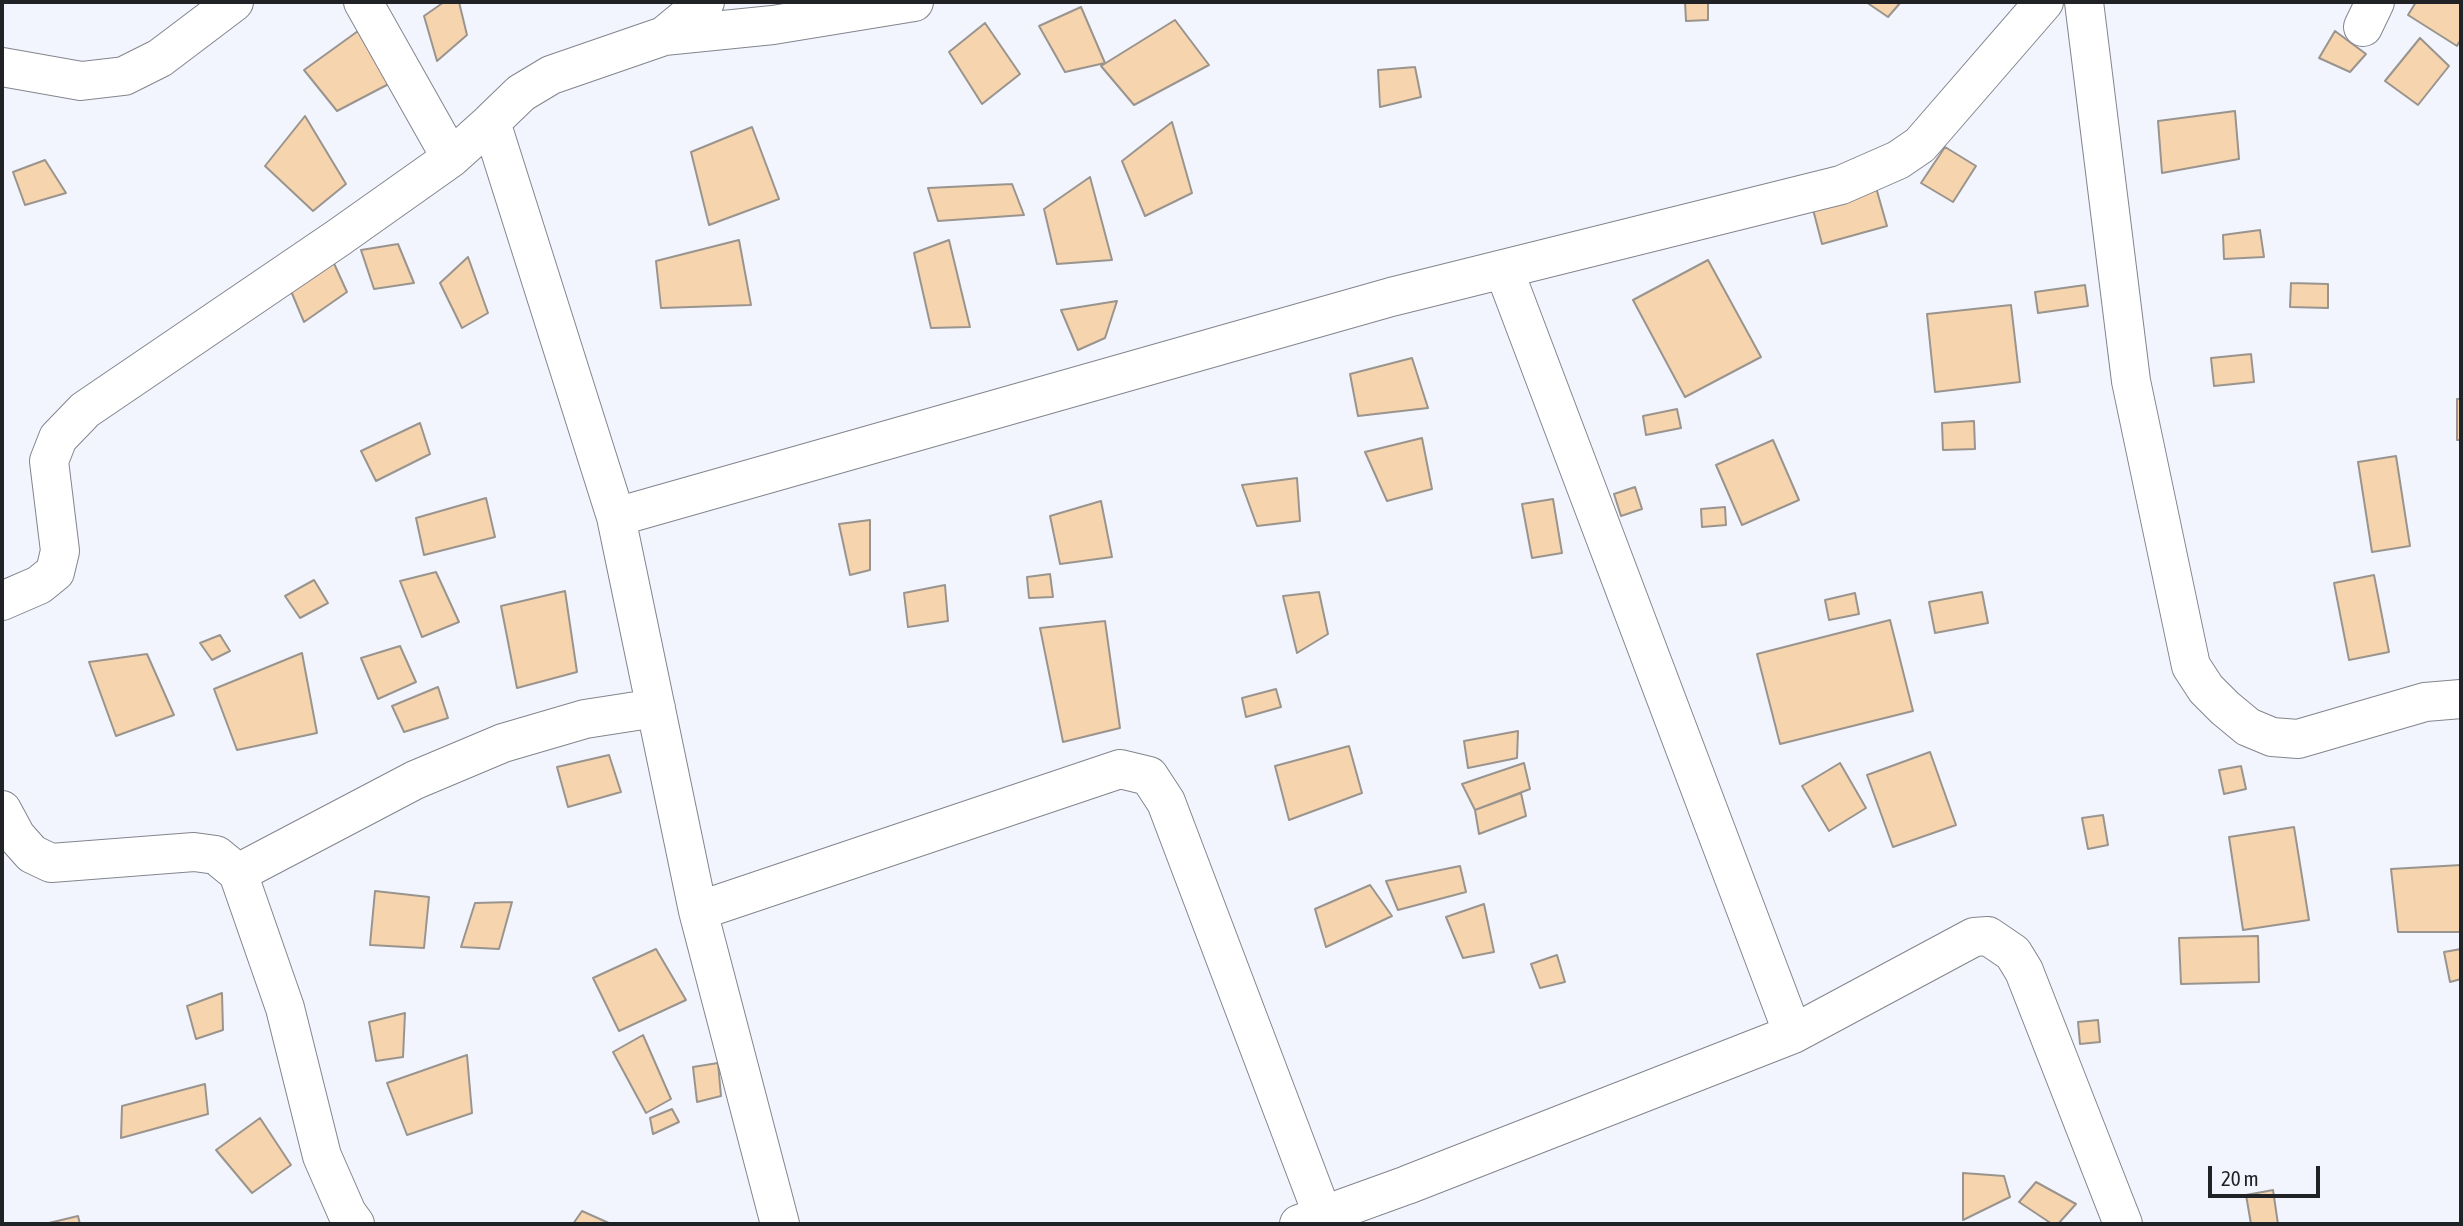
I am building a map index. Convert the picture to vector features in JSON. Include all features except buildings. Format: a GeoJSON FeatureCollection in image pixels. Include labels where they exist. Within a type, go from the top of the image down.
{"type":"FeatureCollection","features":[{"type":"Feature","properties":{"kind":"street"},"geometry":{"type":"LineString","coordinates":[[2,67],[81,80],[124,76],[160,58],[234,2]]}},
{"type":"Feature","properties":{"kind":"street"},"geometry":{"type":"LineString","coordinates":[[363,2],[450,158]]}},
{"type":"Feature","properties":{"kind":"street"},"geometry":{"type":"LineString","coordinates":[[664,36],[705,2]]}},
{"type":"Feature","properties":{"kind":"street"},"geometry":{"type":"LineString","coordinates":[[2,601],[39,585],[55,572],[60,551],[49,461],[58,438],[85,410],[338,238],[450,158],[520,93],[551,75],[664,36],[773,25],[914,2]]}},
{"type":"Feature","properties":{"kind":"street"},"geometry":{"type":"LineString","coordinates":[[616,517],[1391,297],[1841,185],[1898,160],[1920,145],[2044,2]]}},
{"type":"Feature","properties":{"kind":"street"},"geometry":{"type":"LineString","coordinates":[[2084,2],[2131,382],[2191,666],[2206,689],[2225,708],[2248,727],[2272,737],[2298,738],[2425,702],[2461,699]]}},
{"type":"Feature","properties":{"kind":"street"},"geometry":{"type":"LineString","coordinates":[[491,122],[616,517],[698,911],[780,1224]]}},
{"type":"Feature","properties":{"kind":"street"},"geometry":{"type":"LineString","coordinates":[[1504,270],[1793,1034]]}},
{"type":"Feature","properties":{"kind":"street"},"geometry":{"type":"LineString","coordinates":[[238,873],[415,780],[503,743],[585,719],[656,708]]}},
{"type":"Feature","properties":{"kind":"street"},"geometry":{"type":"LineString","coordinates":[[698,911],[1120,769],[1149,776],[1166,802],[1311,1220],[1793,1034],[1974,937],[1988,936],[2013,953],[2024,971],[2123,1224]]}},
{"type":"Feature","properties":{"kind":"street"},"geometry":{"type":"LineString","coordinates":[[2,810],[16,836],[32,854],[51,863],[194,852],[216,855],[238,873],[285,1008],[322,1156],[347,1213],[355,1224]]}}]}
